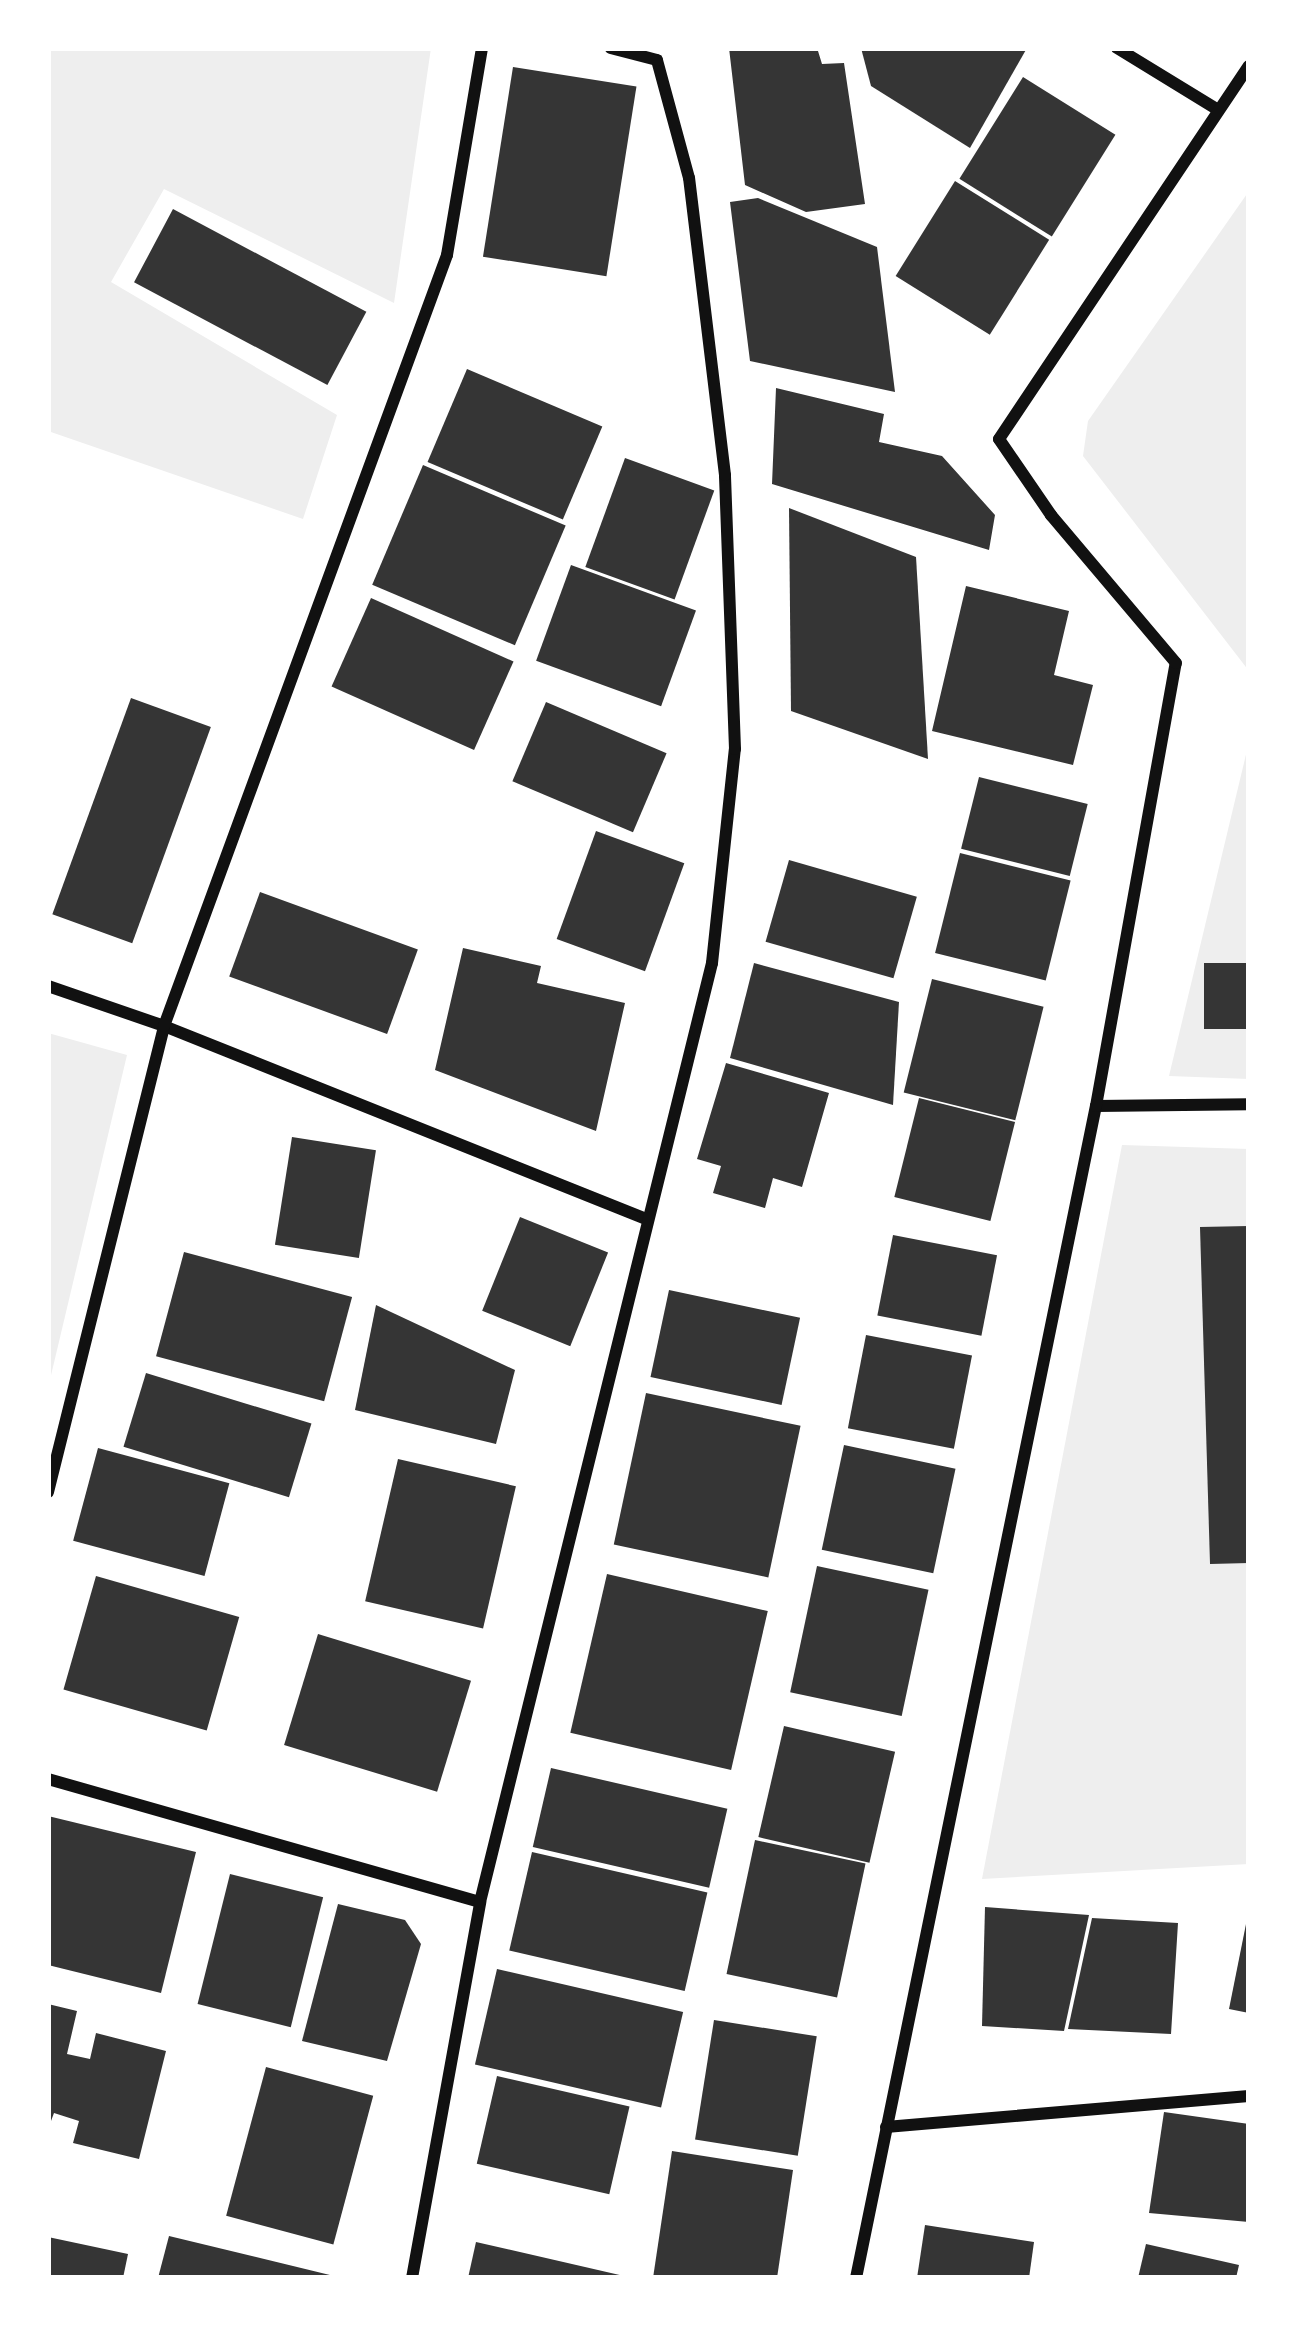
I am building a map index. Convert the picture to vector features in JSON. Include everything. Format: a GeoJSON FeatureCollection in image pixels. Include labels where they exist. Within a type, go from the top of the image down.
{"type":"FeatureCollection","features":[{"type":"Feature","properties":{"kind":"street"},"geometry":{"type":"LineString","coordinates":[[48,1492],[164,1026],[447,255],[482,48]]}},
{"type":"Feature","properties":{"kind":"street"},"geometry":{"type":"LineString","coordinates":[[412,2278],[480,1902],[712,963],[735,749],[725,476],[689,178],[657,60],[611,48]]}},
{"type":"Feature","properties":{"kind":"street"},"geometry":{"type":"LineString","coordinates":[[1118,48],[1218,110]]}},
{"type":"Feature","properties":{"kind":"street"},"geometry":{"type":"LineString","coordinates":[[856,2278],[1096,1106],[1176,663],[1051,515],[999,439],[1249,66]]}},
{"type":"Feature","properties":{"kind":"street"},"geometry":{"type":"LineString","coordinates":[[48,986],[164,1026],[646,1219]]}},
{"type":"Feature","properties":{"kind":"street"},"geometry":{"type":"LineString","coordinates":[[1096,1106],[1249,1104]]}},
{"type":"Feature","properties":{"kind":"street"},"geometry":{"type":"LineString","coordinates":[[48,1779],[480,1902]]}},
{"type":"Feature","properties":{"kind":"street"},"geometry":{"type":"LineString","coordinates":[[886,2127],[1249,2096]]}},
{"type":"Feature","properties":{"kind":"shaded area"},"geometry":{"type":"Polygon","coordinates":[[[48,48],[431,48],[394,303],[164,189],[111,282],[337,415],[303,519],[48,431],[48,48]]]}},
{"type":"Feature","properties":{"kind":"shaded area"},"geometry":{"type":"Polygon","coordinates":[[[1249,191],[1249,671],[1083,456],[1088,421],[1249,191]]]}},
{"type":"Feature","properties":{"kind":"shaded area"},"geometry":{"type":"Polygon","coordinates":[[[1249,742],[1249,1079],[1169,1076],[1249,742]]]}},
{"type":"Feature","properties":{"kind":"shaded area"},"geometry":{"type":"Polygon","coordinates":[[[48,1033],[127,1055],[48,1388],[48,1033]]]}},
{"type":"Feature","properties":{"kind":"shaded area"},"geometry":{"type":"Polygon","coordinates":[[[1122,1145],[1249,1149],[1249,1864],[982,1879],[1122,1145]]]}},
{"type":"Feature","properties":{"kind":"building"},"geometry":{"type":"Polygon","coordinates":[[[729,48],[818,51],[822,64],[844,63],[865,204],[806,212],[745,185],[729,48]]]}},
{"type":"Feature","properties":{"kind":"building"},"geometry":{"type":"Polygon","coordinates":[[[861,48],[1027,48],[970,148],[871,86],[861,48]]]}},
{"type":"Feature","properties":{"kind":"building"},"geometry":{"type":"Polygon","coordinates":[[[513,67],[636,87],[606,276],[483,257],[513,67]]]}},
{"type":"Feature","properties":{"kind":"building"},"geometry":{"type":"Polygon","coordinates":[[[1023,77],[1115,135],[1052,237],[959,179],[1023,77]]]}},
{"type":"Feature","properties":{"kind":"building"},"geometry":{"type":"Polygon","coordinates":[[[955,181],[1049,240],[990,335],[896,276],[955,181]]]}},
{"type":"Feature","properties":{"kind":"building"},"geometry":{"type":"Polygon","coordinates":[[[758,198],[877,247],[895,392],[750,361],[730,202],[758,198]]]}},
{"type":"Feature","properties":{"kind":"building"},"geometry":{"type":"Polygon","coordinates":[[[173,209],[366,312],[327,385],[134,282],[173,209]]]}},
{"type":"Feature","properties":{"kind":"building"},"geometry":{"type":"Polygon","coordinates":[[[467,369],[602,426],[563,519],[428,462],[467,369]]]}},
{"type":"Feature","properties":{"kind":"building"},"geometry":{"type":"Polygon","coordinates":[[[776,388],[884,414],[879,442],[942,456],[995,515],[989,550],[772,484],[776,388]]]}},
{"type":"Feature","properties":{"kind":"building"},"geometry":{"type":"Polygon","coordinates":[[[625,458],[714,490],[675,599],[585,567],[625,458]]]}},
{"type":"Feature","properties":{"kind":"building"},"geometry":{"type":"Polygon","coordinates":[[[423,465],[566,526],[515,645],[372,585],[423,465]]]}},
{"type":"Feature","properties":{"kind":"building"},"geometry":{"type":"Polygon","coordinates":[[[789,508],[916,557],[928,759],[791,711],[789,508]]]}},
{"type":"Feature","properties":{"kind":"building"},"geometry":{"type":"Polygon","coordinates":[[[571,565],[696,610],[661,706],[536,661],[571,565]]]}},
{"type":"Feature","properties":{"kind":"building"},"geometry":{"type":"Polygon","coordinates":[[[966,586],[1069,611],[1054,675],[1093,685],[1073,765],[932,731],[966,586]]]}},
{"type":"Feature","properties":{"kind":"building"},"geometry":{"type":"Polygon","coordinates":[[[371,598],[514,661],[474,750],[332,687],[371,598]]]}},
{"type":"Feature","properties":{"kind":"building"},"geometry":{"type":"Polygon","coordinates":[[[131,698],[211,727],[132,943],[52,914],[131,698]]]}},
{"type":"Feature","properties":{"kind":"building"},"geometry":{"type":"Polygon","coordinates":[[[546,702],[667,753],[633,832],[512,781],[546,702]]]}},
{"type":"Feature","properties":{"kind":"building"},"geometry":{"type":"Polygon","coordinates":[[[979,777],[1088,804],[1070,876],[961,849],[979,777]]]}},
{"type":"Feature","properties":{"kind":"building"},"geometry":{"type":"Polygon","coordinates":[[[596,831],[684,863],[645,971],[557,939],[596,831]]]}},
{"type":"Feature","properties":{"kind":"building"},"geometry":{"type":"Polygon","coordinates":[[[960,853],[1071,881],[1046,981],[935,953],[960,853]]]}},
{"type":"Feature","properties":{"kind":"building"},"geometry":{"type":"Polygon","coordinates":[[[789,860],[917,897],[893,978],[766,942],[789,860]]]}},
{"type":"Feature","properties":{"kind":"building"},"geometry":{"type":"Polygon","coordinates":[[[260,892],[418,949],[387,1034],[229,977],[260,892]]]}},
{"type":"Feature","properties":{"kind":"building"},"geometry":{"type":"Polygon","coordinates":[[[463,948],[541,966],[537,983],[625,1003],[596,1131],[435,1070],[463,948]]]}},
{"type":"Feature","properties":{"kind":"building"},"geometry":{"type":"Polygon","coordinates":[[[754,963],[899,1002],[893,1105],[730,1058],[754,963]]]}},
{"type":"Feature","properties":{"kind":"building"},"geometry":{"type":"Polygon","coordinates":[[[1204,963],[1249,963],[1249,1029],[1204,1029],[1204,963]]]}},
{"type":"Feature","properties":{"kind":"building"},"geometry":{"type":"Polygon","coordinates":[[[932,979],[1044,1007],[1015,1120],[904,1093],[932,979]]]}},
{"type":"Feature","properties":{"kind":"building"},"geometry":{"type":"Polygon","coordinates":[[[726,1063],[829,1093],[802,1187],[773,1178],[765,1208],[713,1193],[721,1166],[697,1159],[726,1063]]]}},
{"type":"Feature","properties":{"kind":"building"},"geometry":{"type":"Polygon","coordinates":[[[919,1098],[1015,1122],[990,1221],[894,1197],[919,1098]]]}},
{"type":"Feature","properties":{"kind":"building"},"geometry":{"type":"Polygon","coordinates":[[[292,1137],[376,1150],[359,1258],[275,1245],[292,1137]]]}},
{"type":"Feature","properties":{"kind":"building"},"geometry":{"type":"Polygon","coordinates":[[[520,1217],[608,1253],[570,1346],[482,1311],[520,1217]]]}},
{"type":"Feature","properties":{"kind":"building"},"geometry":{"type":"Polygon","coordinates":[[[1249,1226],[1249,1563],[1210,1564],[1200,1227],[1249,1226]]]}},
{"type":"Feature","properties":{"kind":"building"},"geometry":{"type":"Polygon","coordinates":[[[893,1235],[997,1255],[981,1336],[877,1315],[893,1235]]]}},
{"type":"Feature","properties":{"kind":"building"},"geometry":{"type":"Polygon","coordinates":[[[184,1252],[352,1297],[324,1401],[156,1356],[184,1252]]]}},
{"type":"Feature","properties":{"kind":"building"},"geometry":{"type":"Polygon","coordinates":[[[669,1290],[800,1318],[782,1405],[650,1377],[669,1290]]]}},
{"type":"Feature","properties":{"kind":"building"},"geometry":{"type":"Polygon","coordinates":[[[376,1305],[515,1370],[496,1444],[355,1410],[376,1305]]]}},
{"type":"Feature","properties":{"kind":"building"},"geometry":{"type":"Polygon","coordinates":[[[866,1335],[972,1356],[954,1449],[848,1428],[866,1335]]]}},
{"type":"Feature","properties":{"kind":"building"},"geometry":{"type":"Polygon","coordinates":[[[146,1373],[311,1424],[289,1497],[123,1447],[146,1373]]]}},
{"type":"Feature","properties":{"kind":"building"},"geometry":{"type":"Polygon","coordinates":[[[646,1393],[801,1426],[768,1577],[614,1545],[646,1393]]]}},
{"type":"Feature","properties":{"kind":"building"},"geometry":{"type":"Polygon","coordinates":[[[844,1445],[956,1469],[933,1573],[822,1550],[844,1445]]]}},
{"type":"Feature","properties":{"kind":"building"},"geometry":{"type":"Polygon","coordinates":[[[98,1448],[229,1483],[205,1576],[73,1541],[98,1448]]]}},
{"type":"Feature","properties":{"kind":"building"},"geometry":{"type":"Polygon","coordinates":[[[398,1459],[516,1486],[483,1628],[365,1601],[398,1459]]]}},
{"type":"Feature","properties":{"kind":"building"},"geometry":{"type":"Polygon","coordinates":[[[817,1566],[929,1590],[902,1716],[790,1692],[817,1566]]]}},
{"type":"Feature","properties":{"kind":"building"},"geometry":{"type":"Polygon","coordinates":[[[607,1574],[768,1611],[731,1770],[570,1733],[607,1574]]]}},
{"type":"Feature","properties":{"kind":"building"},"geometry":{"type":"Polygon","coordinates":[[[96,1576],[239,1617],[207,1730],[63,1689],[96,1576]]]}},
{"type":"Feature","properties":{"kind":"building"},"geometry":{"type":"Polygon","coordinates":[[[318,1634],[471,1681],[437,1792],[284,1745],[318,1634]]]}},
{"type":"Feature","properties":{"kind":"building"},"geometry":{"type":"Polygon","coordinates":[[[784,1726],[895,1752],[869,1863],[758,1837],[784,1726]]]}},
{"type":"Feature","properties":{"kind":"building"},"geometry":{"type":"Polygon","coordinates":[[[551,1768],[727,1809],[709,1888],[533,1847],[551,1768]]]}},
{"type":"Feature","properties":{"kind":"building"},"geometry":{"type":"Polygon","coordinates":[[[48,1816],[196,1852],[161,1993],[48,1965],[48,1816]]]}},
{"type":"Feature","properties":{"kind":"building"},"geometry":{"type":"Polygon","coordinates":[[[755,1840],[866,1863],[837,1998],[727,1974],[755,1840]]]}},
{"type":"Feature","properties":{"kind":"building"},"geometry":{"type":"Polygon","coordinates":[[[532,1852],[707,1892],[685,1991],[509,1950],[532,1852]]]}},
{"type":"Feature","properties":{"kind":"building"},"geometry":{"type":"Polygon","coordinates":[[[230,1874],[323,1897],[291,2027],[198,2004],[230,1874]]]}},
{"type":"Feature","properties":{"kind":"building"},"geometry":{"type":"Polygon","coordinates":[[[338,1904],[405,1920],[421,1944],[387,2061],[302,2041],[338,1904]]]}},
{"type":"Feature","properties":{"kind":"building"},"geometry":{"type":"Polygon","coordinates":[[[985,1907],[1089,1915],[1064,2031],[982,2026],[985,1907]]]}},
{"type":"Feature","properties":{"kind":"building"},"geometry":{"type":"Polygon","coordinates":[[[1092,1918],[1178,1923],[1171,2034],[1068,2029],[1092,1918]]]}},
{"type":"Feature","properties":{"kind":"building"},"geometry":{"type":"Polygon","coordinates":[[[1249,1919],[1249,2013],[1229,2009],[1249,1919]]]}},
{"type":"Feature","properties":{"kind":"building"},"geometry":{"type":"Polygon","coordinates":[[[497,1969],[683,2012],[661,2107],[475,2064],[497,1969]]]}},
{"type":"Feature","properties":{"kind":"building"},"geometry":{"type":"Polygon","coordinates":[[[48,2004],[77,2011],[67,2054],[90,2059],[96,2033],[166,2051],[139,2159],[73,2143],[79,2121],[54,2113],[48,2129],[48,2004]]]}},
{"type":"Feature","properties":{"kind":"building"},"geometry":{"type":"Polygon","coordinates":[[[714,2020],[817,2036],[798,2156],[695,2140],[714,2020]]]}},
{"type":"Feature","properties":{"kind":"building"},"geometry":{"type":"Polygon","coordinates":[[[266,2067],[373,2096],[333,2244],[226,2216],[266,2067]]]}},
{"type":"Feature","properties":{"kind":"building"},"geometry":{"type":"Polygon","coordinates":[[[497,2076],[630,2107],[609,2194],[477,2164],[497,2076]]]}},
{"type":"Feature","properties":{"kind":"building"},"geometry":{"type":"Polygon","coordinates":[[[1164,2112],[1249,2124],[1249,2222],[1149,2213],[1164,2112]]]}},
{"type":"Feature","properties":{"kind":"building"},"geometry":{"type":"Polygon","coordinates":[[[672,2151],[793,2170],[777,2278],[653,2278],[672,2151]]]}},
{"type":"Feature","properties":{"kind":"building"},"geometry":{"type":"Polygon","coordinates":[[[925,2225],[1034,2242],[1029,2278],[917,2278],[925,2225]]]}},
{"type":"Feature","properties":{"kind":"building"},"geometry":{"type":"Polygon","coordinates":[[[169,2236],[334,2276],[334,2278],[158,2278],[169,2236]]]}},
{"type":"Feature","properties":{"kind":"building"},"geometry":{"type":"Polygon","coordinates":[[[48,2237],[128,2254],[123,2278],[48,2278],[48,2237]]]}},
{"type":"Feature","properties":{"kind":"building"},"geometry":{"type":"Polygon","coordinates":[[[476,2242],[624,2276],[624,2278],[468,2278],[476,2242]]]}},
{"type":"Feature","properties":{"kind":"building"},"geometry":{"type":"Polygon","coordinates":[[[1146,2244],[1239,2265],[1236,2278],[1138,2278],[1146,2244]]]}}]}
